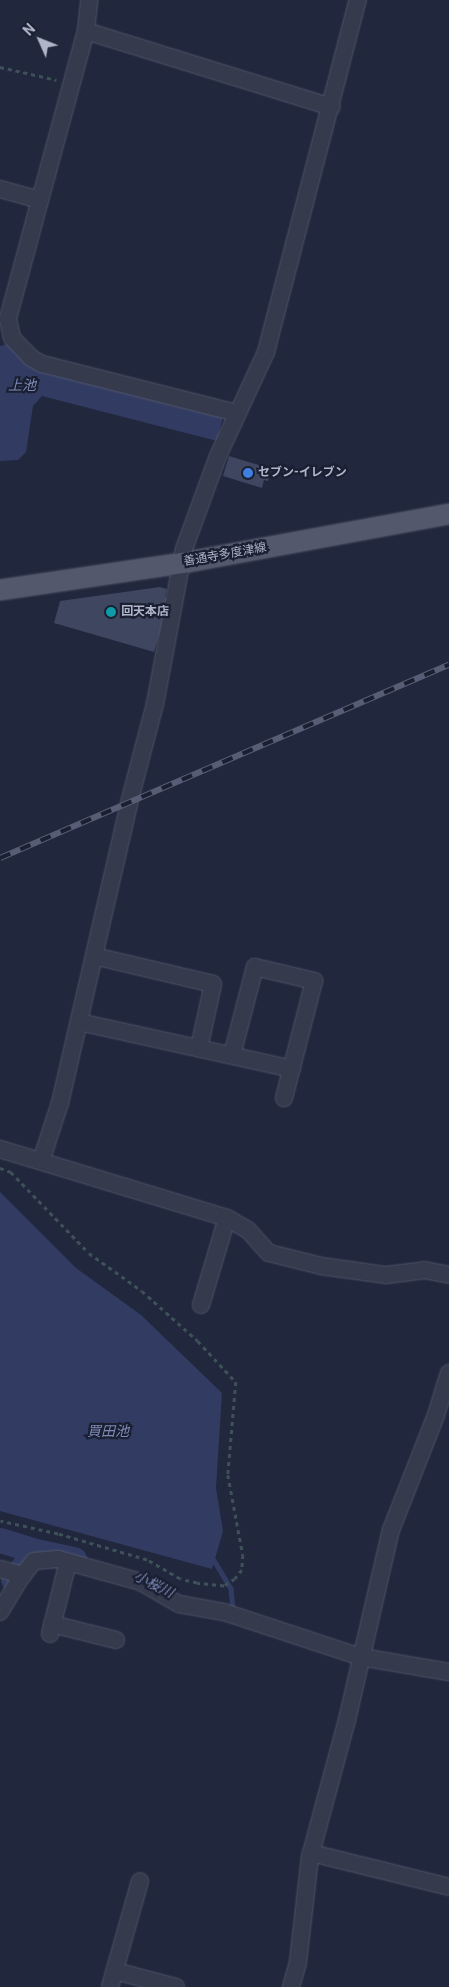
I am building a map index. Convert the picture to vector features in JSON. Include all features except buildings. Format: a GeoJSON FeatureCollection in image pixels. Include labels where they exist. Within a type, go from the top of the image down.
{"type":"FeatureCollection","features":[{"type":"Feature","properties":{"kind":"main road","name":"善通寺多度津線"},"geometry":{"type":"LineString","coordinates":[[0,590],[182,563],[449,514]]}},
{"type":"Feature","properties":{"kind":"street"},"geometry":{"type":"LineString","coordinates":[[89,0],[86,31],[5,326],[21,348],[42,364],[237,413]]}},
{"type":"Feature","properties":{"kind":"street"},"geometry":{"type":"LineString","coordinates":[[41,1161],[60,1104],[155,704],[184,549],[218,456],[266,352],[332,107],[355,1]]}},
{"type":"Feature","properties":{"kind":"street"},"geometry":{"type":"LineString","coordinates":[[86,31],[332,107]]}},
{"type":"Feature","properties":{"kind":"street"},"geometry":{"type":"LineString","coordinates":[[0,189],[40,200]]}},
{"type":"Feature","properties":{"kind":"street"},"geometry":{"type":"LineString","coordinates":[[94,956],[213,984],[200,1048]]}},
{"type":"Feature","properties":{"kind":"street"},"geometry":{"type":"LineString","coordinates":[[232,1056],[254,967],[314,981],[284,1098]]}},
{"type":"Feature","properties":{"kind":"street"},"geometry":{"type":"LineString","coordinates":[[79,1022],[292,1069]]}},
{"type":"Feature","properties":{"kind":"street"},"geometry":{"type":"LineString","coordinates":[[0,1149],[227,1218],[248,1230],[269,1253],[321,1266],[386,1275],[424,1270],[449,1274]]}},
{"type":"Feature","properties":{"kind":"street"},"geometry":{"type":"LineString","coordinates":[[202,1305],[218,1275],[227,1218]]}},
{"type":"Feature","properties":{"kind":"street"},"geometry":{"type":"LineString","coordinates":[[291,1987],[298,1962],[312,1853],[361,1657],[390,1530],[443,1416],[449,1373]]}},
{"type":"Feature","properties":{"kind":"street"},"geometry":{"type":"LineString","coordinates":[[0,1612],[14,1572],[34,1562],[58,1559],[141,1582],[179,1604],[224,1612],[361,1657],[449,1672]]}},
{"type":"Feature","properties":{"kind":"street"},"geometry":{"type":"LineString","coordinates":[[68,1562],[51,1629],[116,1640]]}},
{"type":"Feature","properties":{"kind":"street"},"geometry":{"type":"LineString","coordinates":[[312,1853],[449,1887]]}},
{"type":"Feature","properties":{"kind":"street"},"geometry":{"type":"LineString","coordinates":[[110,1987],[140,1881]]}},
{"type":"Feature","properties":{"kind":"street"},"geometry":{"type":"LineString","coordinates":[[114,1971],[176,1987]]}},
{"type":"Feature","properties":{"kind":"path"},"geometry":{"type":"LineString","coordinates":[[0,67],[72,84]]}},
{"type":"Feature","properties":{"kind":"path"},"geometry":{"type":"LineString","coordinates":[[0,1168],[11,1172],[89,1253],[142,1291],[198,1341],[236,1382],[229,1482],[243,1555],[242,1570],[224,1586],[180,1579],[147,1560],[58,1534],[0,1521]]}},
{"type":"Feature","properties":{"kind":"water","name":"上池"},"geometry":{"type":"Polygon","coordinates":[[[7,344],[26,363],[223,417],[217,441],[42,396],[33,406],[26,452],[18,460],[0,461],[0,346],[7,344]]]}},
{"type":"Feature","properties":{"kind":"water","name":"買田池"},"geometry":{"type":"Polygon","coordinates":[[[0,1192],[76,1268],[141,1315],[222,1393],[216,1488],[223,1531],[212,1569],[0,1511],[0,1192]]]}},
{"type":"Feature","properties":{"kind":"waterway"},"geometry":{"type":"LineString","coordinates":[[0,1540],[36,1551]]}},
{"type":"Feature","properties":{"kind":"waterway","name":"小桜川"},"geometry":{"type":"LineString","coordinates":[[13,1579],[36,1551],[74,1559]]}},
{"type":"Feature","properties":{"kind":"waterway"},"geometry":{"type":"LineString","coordinates":[[212,1557],[231,1589],[233,1608]]}},
{"type":"Feature","properties":{"kind":"railway"},"geometry":{"type":"LineString","coordinates":[[0,858],[449,665]]}},
{"type":"Feature","properties":{"kind":"place","name":"セブン-イレブン"},"geometry":{"type":"Point","coordinates":[248,473]}},
{"type":"Feature","properties":{"kind":"place","name":"回天本店"},"geometry":{"type":"Point","coordinates":[111,612]}}]}
